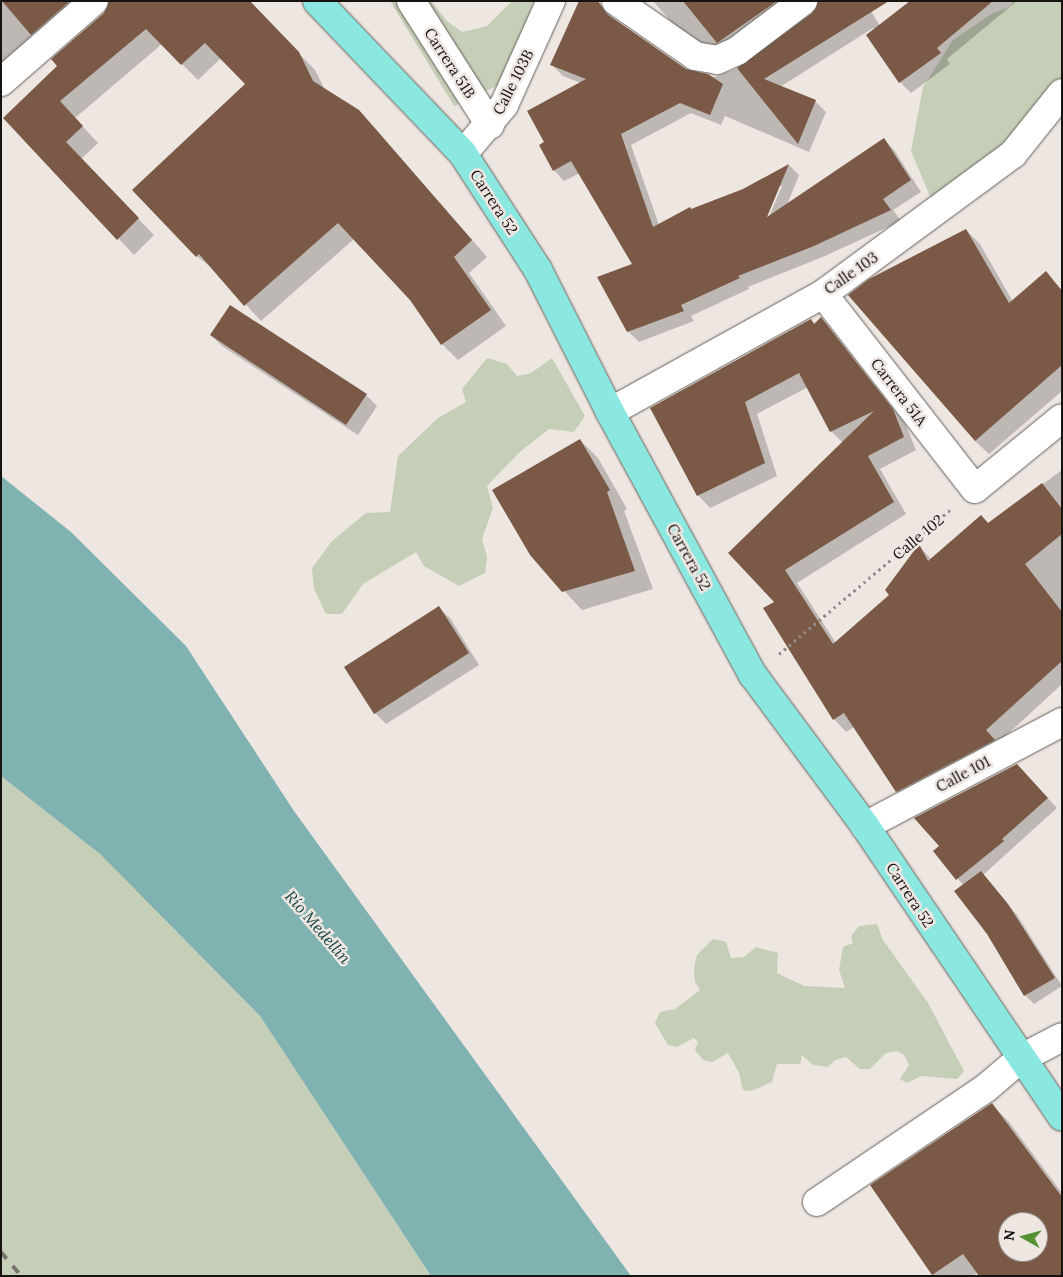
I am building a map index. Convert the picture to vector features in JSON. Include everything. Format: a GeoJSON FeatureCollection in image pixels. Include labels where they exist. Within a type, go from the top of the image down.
{"type":"FeatureCollection","features":[{"type":"Feature","properties":{"kind":"main road","name":"Carrera 52"},"geometry":{"type":"LineString","coordinates":[[317,1],[463,154],[538,270],[610,412],[753,675],[865,826],[1020,1059],[1062,1117]]}},
{"type":"Feature","properties":{"kind":"street"},"geometry":{"type":"LineString","coordinates":[[1,82],[94,1]]}},
{"type":"Feature","properties":{"kind":"street","name":"Carrera 51B"},"geometry":{"type":"LineString","coordinates":[[411,1],[490,125]]}},
{"type":"Feature","properties":{"kind":"street","name":"Calle 103B"},"geometry":{"type":"LineString","coordinates":[[463,154],[490,125],[504,104],[551,1]]}},
{"type":"Feature","properties":{"kind":"street"},"geometry":{"type":"LineString","coordinates":[[616,1],[696,56],[716,60],[737,51],[803,1]]}},
{"type":"Feature","properties":{"kind":"street","name":"Calle 103"},"geometry":{"type":"LineString","coordinates":[[610,412],[823,294],[1013,154],[1062,93]]}},
{"type":"Feature","properties":{"kind":"street","name":"Carrera 51A"},"geometry":{"type":"LineString","coordinates":[[823,294],[975,489]]}},
{"type":"Feature","properties":{"kind":"street"},"geometry":{"type":"LineString","coordinates":[[975,489],[1062,418]]}},
{"type":"Feature","properties":{"kind":"street","name":"Calle 101"},"geometry":{"type":"LineString","coordinates":[[865,826],[1062,722]]}},
{"type":"Feature","properties":{"kind":"street"},"geometry":{"type":"LineString","coordinates":[[817,1202],[986,1088],[1020,1059],[1062,1037]]}},
{"type":"Feature","properties":{"kind":"path","name":"Calle 102"},"geometry":{"type":"LineString","coordinates":[[774,658],[975,489]]}},
{"type":"Feature","properties":{"kind":"green space"},"geometry":{"type":"Polygon","coordinates":[[[390,1],[431,1],[447,21],[462,32],[487,26],[512,1],[534,1],[515,54],[499,85],[454,106],[390,1]]]}},
{"type":"Feature","properties":{"kind":"green space"},"geometry":{"type":"Polygon","coordinates":[[[1013,1],[1062,1],[1062,104],[935,208],[911,151],[923,87],[953,40],[993,13],[1010,7],[1013,1]]]}},
{"type":"Feature","properties":{"kind":"green space"},"geometry":{"type":"Polygon","coordinates":[[[487,358],[507,364],[517,376],[531,373],[552,358],[585,416],[574,432],[549,429],[521,451],[487,486],[493,508],[482,539],[487,557],[485,573],[459,586],[424,566],[416,552],[363,584],[342,614],[326,614],[314,589],[312,568],[332,541],[366,513],[390,512],[398,456],[438,418],[466,402],[462,389],[487,358]]]}},
{"type":"Feature","properties":{"kind":"green space"},"geometry":{"type":"Polygon","coordinates":[[[1,776],[100,854],[260,1016],[431,1276],[1,1276],[1,776]]]}},
{"type":"Feature","properties":{"kind":"green space"},"geometry":{"type":"Polygon","coordinates":[[[877,924],[883,940],[928,1003],[964,1071],[957,1079],[921,1076],[907,1083],[900,1079],[909,1065],[904,1055],[897,1051],[886,1053],[870,1069],[860,1069],[846,1057],[835,1060],[828,1067],[813,1065],[802,1055],[800,1064],[777,1064],[772,1082],[751,1091],[743,1090],[739,1073],[728,1053],[712,1062],[703,1060],[695,1050],[698,1042],[694,1038],[677,1047],[668,1045],[655,1023],[660,1012],[675,1009],[700,990],[695,982],[694,968],[697,955],[713,939],[726,942],[731,958],[744,957],[756,947],[778,953],[777,973],[804,986],[845,988],[839,970],[843,947],[853,943],[851,936],[859,926],[877,924]]]}},
{"type":"Feature","properties":{"kind":"water","name":"Río Medellín"},"geometry":{"type":"Polygon","coordinates":[[[1,476],[71,532],[186,646],[294,811],[631,1276],[431,1276],[260,1016],[100,854],[1,776],[1,476]]]}},
{"type":"Feature","properties":{"kind":"building"},"geometry":{"type":"Polygon","coordinates":[[[2,1],[70,1],[31,35],[2,1]]]}},
{"type":"Feature","properties":{"kind":"building"},"geometry":{"type":"Polygon","coordinates":[[[109,1],[250,1],[299,52],[313,81],[359,110],[472,240],[454,257],[491,310],[441,345],[410,300],[338,223],[244,306],[199,254],[196,257],[132,190],[245,84],[205,43],[181,65],[146,29],[60,101],[83,126],[66,142],[139,218],[117,240],[3,118],[57,66],[51,59],[104,13],[109,1]]]}},
{"type":"Feature","properties":{"kind":"building"},"geometry":{"type":"Polygon","coordinates":[[[579,1],[598,1],[607,14],[686,69],[708,74],[723,84],[710,115],[680,103],[621,134],[653,227],[690,207],[691,209],[743,189],[789,164],[767,217],[884,138],[911,180],[883,199],[891,210],[814,246],[738,276],[740,278],[681,305],[684,311],[627,332],[597,277],[632,264],[571,161],[553,171],[539,145],[544,142],[527,111],[586,79],[550,65],[579,1]]]}},
{"type":"Feature","properties":{"kind":"building"},"geometry":{"type":"Polygon","coordinates":[[[683,1],[777,1],[717,43],[683,1]]]}},
{"type":"Feature","properties":{"kind":"building"},"geometry":{"type":"Polygon","coordinates":[[[818,1],[889,1],[764,79],[816,100],[798,144],[737,68],[812,13],[818,1]]]}},
{"type":"Feature","properties":{"kind":"building"},"geometry":{"type":"Polygon","coordinates":[[[910,1],[993,1],[937,48],[941,53],[899,83],[866,35],[910,1]]]}},
{"type":"Feature","properties":{"kind":"building"},"geometry":{"type":"Polygon","coordinates":[[[966,229],[1009,303],[1046,271],[1062,291],[1062,365],[975,441],[848,295],[869,279],[966,229]]]}},
{"type":"Feature","properties":{"kind":"building"},"geometry":{"type":"Polygon","coordinates":[[[230,305],[367,394],[346,425],[210,335],[230,305]]]}},
{"type":"Feature","properties":{"kind":"building"},"geometry":{"type":"Polygon","coordinates":[[[821,317],[893,409],[904,437],[868,456],[894,502],[785,570],[833,644],[889,595],[885,590],[919,544],[928,561],[981,515],[988,523],[1042,483],[1062,509],[1062,534],[1025,564],[1062,612],[1062,661],[986,730],[995,740],[896,792],[844,713],[833,720],[763,608],[774,602],[728,553],[874,411],[830,432],[799,373],[745,402],[765,463],[697,496],[650,408],[811,319],[814,324],[821,317]]]}},
{"type":"Feature","properties":{"kind":"building"},"geometry":{"type":"Polygon","coordinates":[[[580,439],[610,490],[607,492],[635,571],[562,592],[530,555],[492,490],[580,439]]]}},
{"type":"Feature","properties":{"kind":"building"},"geometry":{"type":"Polygon","coordinates":[[[439,606],[469,653],[374,714],[344,667],[439,606]]]}},
{"type":"Feature","properties":{"kind":"building"},"geometry":{"type":"Polygon","coordinates":[[[1017,764],[1048,798],[1002,839],[1004,841],[956,880],[933,851],[939,846],[914,818],[1017,764]]]}},
{"type":"Feature","properties":{"kind":"building"},"geometry":{"type":"Polygon","coordinates":[[[981,871],[1008,904],[1055,978],[1024,996],[987,934],[954,891],[981,871]]]}},
{"type":"Feature","properties":{"kind":"building"},"geometry":{"type":"Polygon","coordinates":[[[992,1103],[1062,1197],[1062,1276],[979,1276],[963,1254],[932,1275],[870,1185],[992,1103]]]}},
{"type":"Feature","properties":{"kind":"railway"},"geometry":{"type":"LineString","coordinates":[[1,1252],[21,1276]]}}]}
